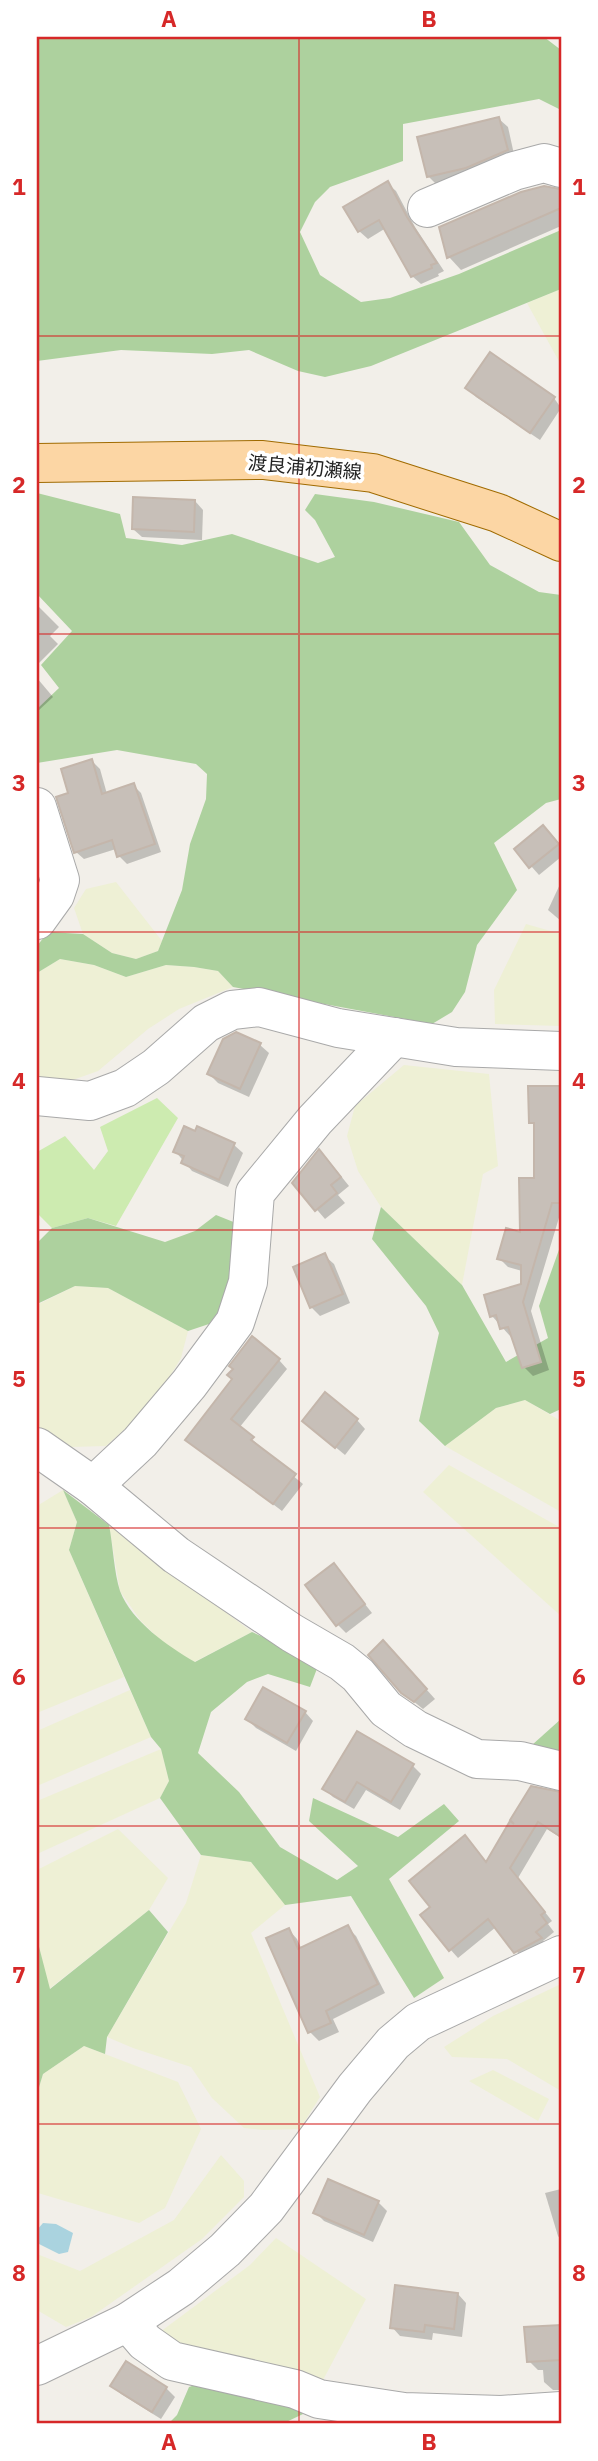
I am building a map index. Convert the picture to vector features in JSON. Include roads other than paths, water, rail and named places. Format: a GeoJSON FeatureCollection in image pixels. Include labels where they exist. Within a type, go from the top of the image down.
{"type":"FeatureCollection","features":[{"type":"Feature","properties":{"kind":"main road","name":"渡良浦初瀬線"},"geometry":{"type":"LineString","coordinates":[[37,463],[263,460],[373,473],[498,513],[561,542]]}},
{"type":"Feature","properties":{"kind":"street"},"geometry":{"type":"LineString","coordinates":[[427,208],[514,171],[544,163],[561,168]]}},
{"type":"Feature","properties":{"kind":"street"},"geometry":{"type":"LineString","coordinates":[[37,807],[60,880],[55,895],[37,920]]}},
{"type":"Feature","properties":{"kind":"street"},"geometry":{"type":"LineString","coordinates":[[37,1096],[90,1101],[125,1088],[156,1067],[206,1023],[232,1010],[259,1007],[338,1028],[456,1047],[561,1051]]}},
{"type":"Feature","properties":{"kind":"street"},"geometry":{"type":"LineString","coordinates":[[93,1486],[141,1442],[235,1322],[248,1282],[255,1193],[315,1120],[394,1037]]}},
{"type":"Feature","properties":{"kind":"street"},"geometry":{"type":"LineString","coordinates":[[37,1447],[93,1486],[176,1555],[292,1633],[342,1662],[358,1675],[386,1709],[415,1729],[477,1759],[520,1760],[561,1771]]}},
{"type":"Feature","properties":{"kind":"street"},"geometry":{"type":"LineString","coordinates":[[37,2366],[128,2322],[181,2287],[225,2250],[266,2208],[355,2088],[393,2043],[418,2022],[561,1955]]}},
{"type":"Feature","properties":{"kind":"street"},"geometry":{"type":"LineString","coordinates":[[128,2322],[145,2342],[172,2361],[295,2389],[319,2399],[404,2412],[501,2415],[561,2411]]}},
{"type":"Feature","properties":{"kind":"water"},"geometry":{"type":"Polygon","coordinates":[[[43,2223],[56,2224],[73,2233],[68,2252],[59,2254],[37,2243],[37,2230],[43,2223]]]}}]}
